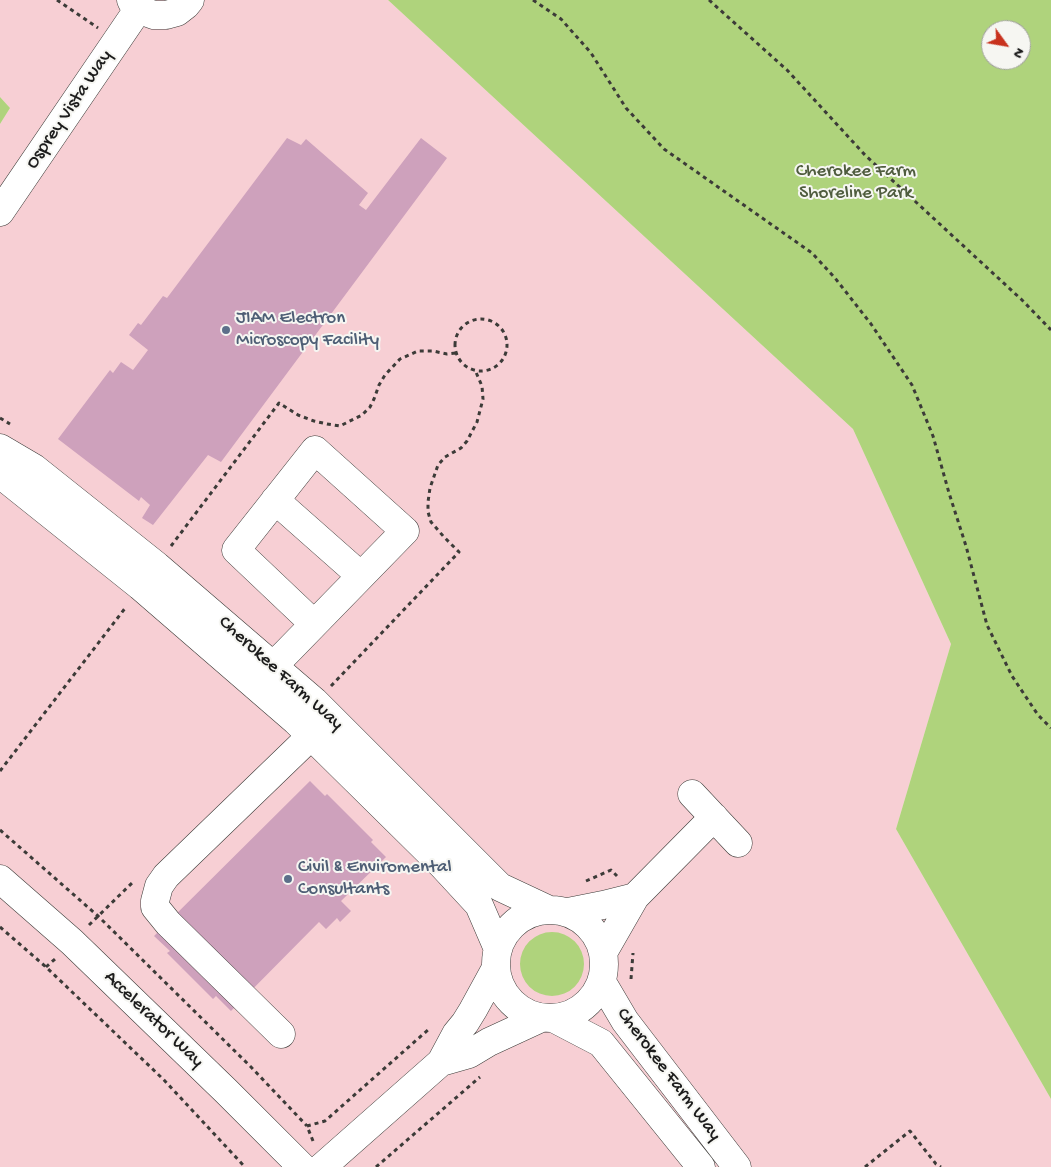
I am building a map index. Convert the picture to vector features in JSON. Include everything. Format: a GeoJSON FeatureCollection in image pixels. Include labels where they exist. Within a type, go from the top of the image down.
{"type":"FeatureCollection","features":[{"type":"Feature","properties":{"kind":"street","name":"Osprey Vista Way"},"geometry":{"type":"LineString","coordinates":[[0,212],[117,41],[135,4],[143,11],[154,15],[166,15],[176,12],[190,0]]}},
{"type":"Feature","properties":{"kind":"street","name":"Cherokee Farm Way"},"geometry":{"type":"LineString","coordinates":[[0,448],[34,468],[157,566],[314,701],[500,887],[559,911]]}},
{"type":"Feature","properties":{"kind":"street"},"geometry":{"type":"LineString","coordinates":[[273,666],[405,531],[315,450],[236,550],[314,624]]}},
{"type":"Feature","properties":{"kind":"street","name":"Cherokee Farm Way"},"geometry":{"type":"LineString","coordinates":[[0,474],[140,586],[296,721],[442,865],[478,905],[497,958]]}},
{"type":"Feature","properties":{"kind":"street"},"geometry":{"type":"LineString","coordinates":[[275,500],[361,576]]}},
{"type":"Feature","properties":{"kind":"street"},"geometry":{"type":"LineString","coordinates":[[281,1034],[168,923],[155,907],[155,901],[159,886],[166,876],[311,736]]}},
{"type":"Feature","properties":{"kind":"street"},"geometry":{"type":"LineString","coordinates":[[692,794],[738,843]]}},
{"type":"Feature","properties":{"kind":"street"},"geometry":{"type":"LineString","coordinates":[[604,951],[635,897],[714,817]]}},
{"type":"Feature","properties":{"kind":"street","name":"Accelerator Way"},"geometry":{"type":"LineString","coordinates":[[0,879],[93,961],[302,1167]]}},
{"type":"Feature","properties":{"kind":"street"},"geometry":{"type":"LineString","coordinates":[[326,1164],[441,1062],[456,1034],[473,1010],[497,958],[505,933],[517,921],[532,913],[603,905],[635,897]]}},
{"type":"Feature","properties":{"kind":"street"},"geometry":{"type":"LineString","coordinates":[[441,1062],[469,1054],[489,1042],[548,1018],[571,1015],[584,1007],[595,996],[602,982],[605,966],[604,951],[596,934],[584,921],[559,911]]}},
{"type":"Feature","properties":{"kind":"street"},"geometry":{"type":"LineString","coordinates":[[497,958],[500,985],[510,1001],[524,1012],[548,1018]]}},
{"type":"Feature","properties":{"kind":"street","name":"Cherokee Farm Way"},"geometry":{"type":"LineString","coordinates":[[602,982],[625,1021],[737,1167]]}},
{"type":"Feature","properties":{"kind":"street","name":"Cherokee Farm Way"},"geometry":{"type":"LineString","coordinates":[[548,1018],[601,1043],[701,1167]]}},
{"type":"Feature","properties":{"kind":"path"},"geometry":{"type":"LineString","coordinates":[[57,0],[117,41]]}},
{"type":"Feature","properties":{"kind":"path"},"geometry":{"type":"LineString","coordinates":[[533,0],[561,19],[591,53],[626,108],[664,150],[812,253],[835,278],[870,324],[912,385],[933,436],[966,546],[987,625],[1012,676],[1038,715],[1051,728]]}},
{"type":"Feature","properties":{"kind":"path"},"geometry":{"type":"LineString","coordinates":[[709,0],[787,70],[865,155],[1022,300],[1051,330]]}},
{"type":"Feature","properties":{"kind":"path"},"geometry":{"type":"LineString","coordinates":[[459,552],[431,522],[428,502],[430,488],[438,465],[444,458],[461,448],[477,422],[483,400],[482,386],[475,370],[467,367],[460,361],[456,353],[455,344],[456,336],[460,329],[474,319],[483,318],[491,320],[504,332],[507,348],[499,364],[492,369],[475,370]]}},
{"type":"Feature","properties":{"kind":"path"},"geometry":{"type":"LineString","coordinates":[[0,771],[126,607],[140,586]]}},
{"type":"Feature","properties":{"kind":"path"},"geometry":{"type":"LineString","coordinates":[[0,830],[98,916],[251,1067],[307,1126],[311,1139],[326,1164]]}},
{"type":"Feature","properties":{"kind":"path"},"geometry":{"type":"LineString","coordinates":[[0,927],[46,967],[164,1080],[245,1167]]}},
{"type":"Feature","properties":{"kind":"path"},"geometry":{"type":"LineString","coordinates":[[307,1126],[325,1121],[435,1023]]}},
{"type":"Feature","properties":{"kind":"path"},"geometry":{"type":"LineString","coordinates":[[865,1167],[910,1131],[936,1164],[941,1167]]}},
{"type":"Feature","properties":{"kind":"shaded area"},"geometry":{"type":"Polygon","coordinates":[[[0,0],[388,0],[853,429],[951,644],[896,829],[1051,1099],[1051,1167],[0,1167],[0,124],[10,108],[0,97],[0,0]]]}},
{"type":"Feature","properties":{"kind":"green space","name":"Cherokee Farm Shoreline Park"},"geometry":{"type":"Polygon","coordinates":[[[388,0],[1051,0],[1051,1099],[896,829],[951,644],[853,429],[388,0]]]}},
{"type":"Feature","properties":{"kind":"green space"},"geometry":{"type":"Polygon","coordinates":[[[0,97],[10,108],[0,124],[0,97]]]}},
{"type":"Feature","properties":{"kind":"green space"},"geometry":{"type":"Polygon","coordinates":[[[546,932],[558,932],[575,941],[582,952],[584,964],[582,976],[575,987],[558,996],[546,996],[534,991],[525,982],[520,970],[520,958],[525,946],[534,937],[546,932]]]}},
{"type":"Feature","properties":{"kind":"building","name":"JIAM Electron Microscopy Facility"},"geometry":{"type":"Polygon","coordinates":[[[287,138],[301,145],[306,139],[368,193],[359,205],[366,210],[421,138],[447,158],[221,462],[208,455],[153,525],[142,518],[150,505],[141,497],[139,501],[58,439],[110,370],[113,373],[121,362],[133,370],[148,350],[129,335],[138,323],[141,325],[163,296],[167,298],[287,138]]]}},
{"type":"Feature","properties":{"kind":"building","name":"Civil & Enviromental Consultants"},"geometry":{"type":"Polygon","coordinates":[[[310,781],[325,796],[327,794],[373,840],[371,842],[386,857],[341,901],[351,911],[340,922],[337,918],[326,929],[319,922],[231,1011],[216,996],[213,999],[167,953],[170,951],[154,936],[310,781]]]}},
{"type":"Feature","properties":{"kind":"place","name":"JIAM Electron Microscopy Facility"},"geometry":{"type":"Point","coordinates":[226,330]}},
{"type":"Feature","properties":{"kind":"place","name":"Civil & Enviromental Consultants"},"geometry":{"type":"Point","coordinates":[288,879]}}]}
